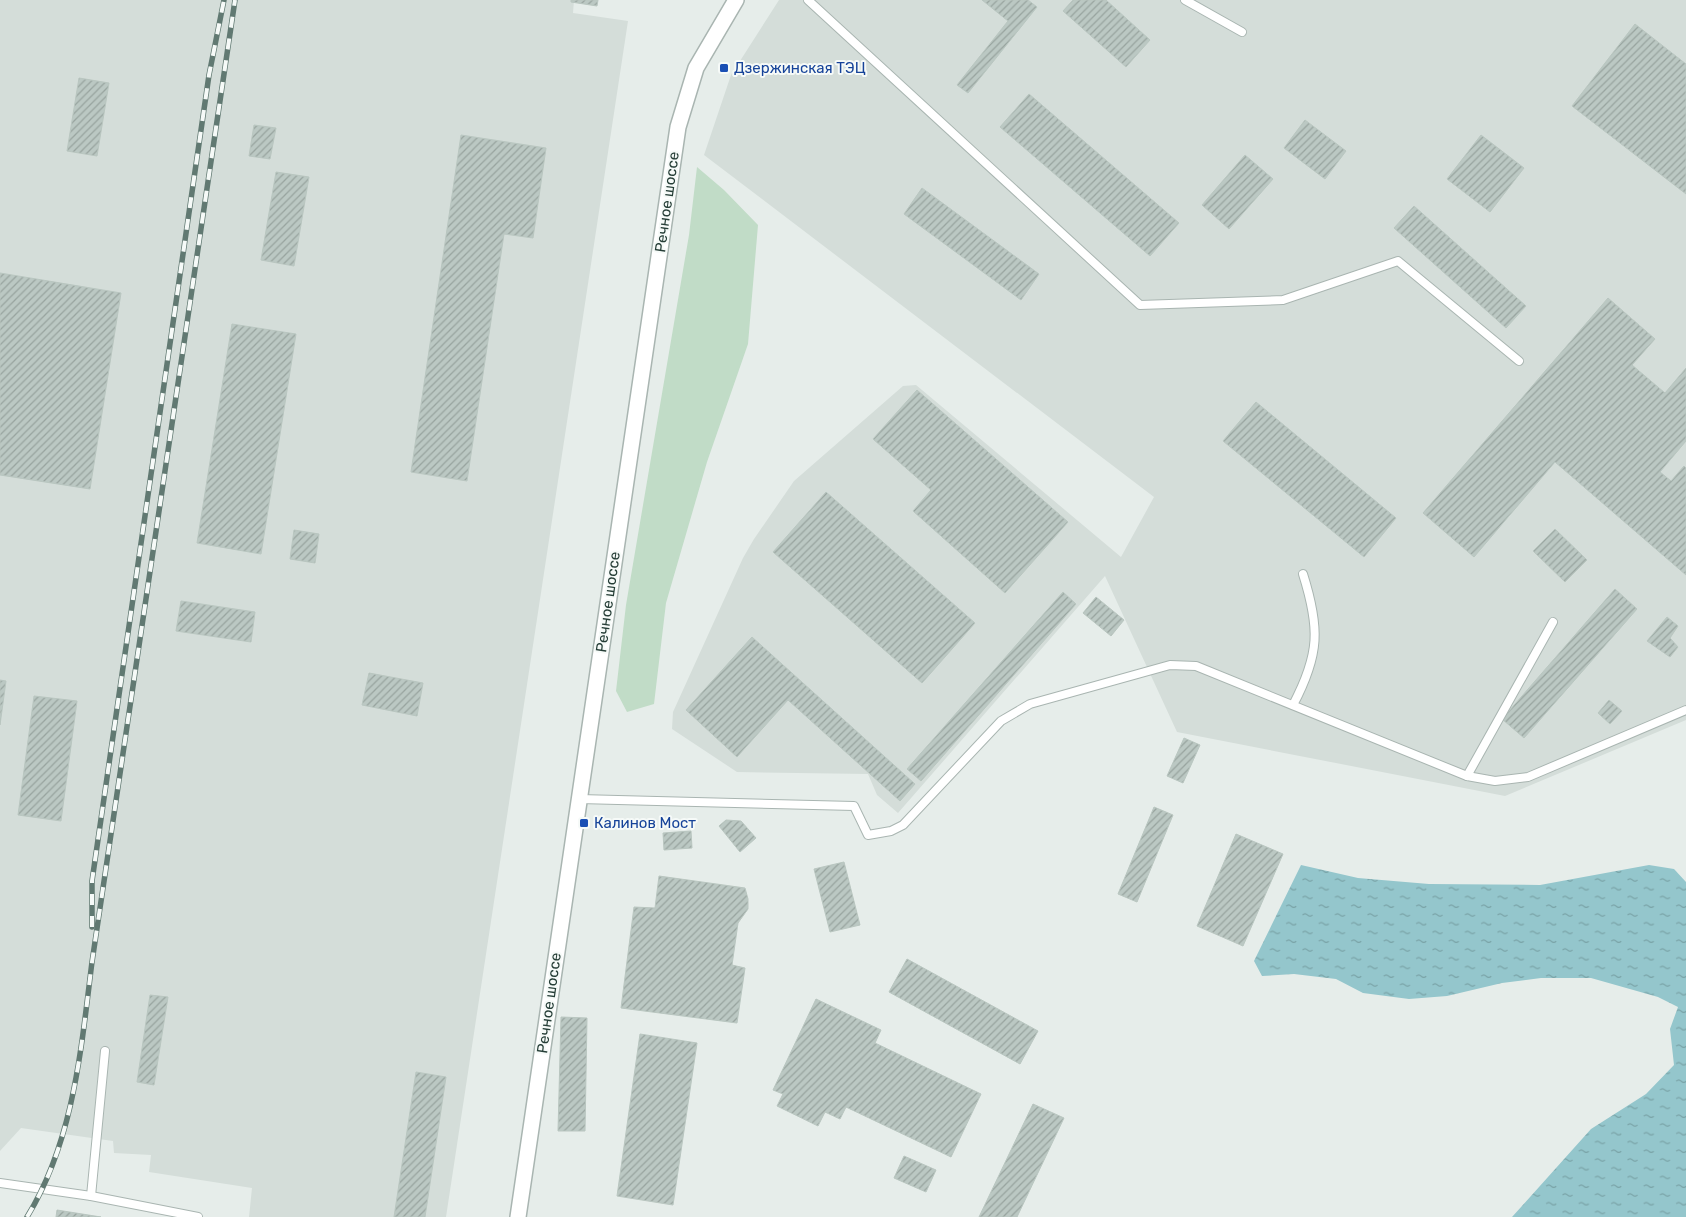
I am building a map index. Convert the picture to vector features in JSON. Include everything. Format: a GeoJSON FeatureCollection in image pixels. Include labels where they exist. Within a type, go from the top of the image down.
{"type":"FeatureCollection","features":[{"type":"Feature","properties":{"kind":"street","name":"Речное шоссе"},"geometry":{"type":"LineString","coordinates":[[518,1217],[678,127],[696,68],[736,0]]}},
{"type":"Feature","properties":{"kind":"lane"},"geometry":{"type":"LineString","coordinates":[[808,0],[1140,305],[1283,300],[1398,261],[1519,361]]}},
{"type":"Feature","properties":{"kind":"lane"},"geometry":{"type":"LineString","coordinates":[[1185,0],[1242,32]]}},
{"type":"Feature","properties":{"kind":"lane"},"geometry":{"type":"LineString","coordinates":[[1293,705],[1311,666],[1315,635],[1313,605],[1304,574]]}},
{"type":"Feature","properties":{"kind":"lane"},"geometry":{"type":"LineString","coordinates":[[1467,776],[1553,622]]}},
{"type":"Feature","properties":{"kind":"lane"},"geometry":{"type":"LineString","coordinates":[[579,799],[854,806],[868,835],[891,831],[903,825],[1001,721],[1030,704],[1170,665],[1196,666],[1467,776],[1496,781],[1528,777],[1686,710]]}},
{"type":"Feature","properties":{"kind":"lane"},"geometry":{"type":"LineString","coordinates":[[91,1196],[106,1051]]}},
{"type":"Feature","properties":{"kind":"lane"},"geometry":{"type":"LineString","coordinates":[[0,1183],[91,1196],[198,1217]]}},
{"type":"Feature","properties":{"kind":"shaded area"},"geometry":{"type":"Polygon","coordinates":[[[0,0],[574,0],[573,13],[628,21],[446,1217],[249,1217],[252,1188],[149,1172],[151,1155],[114,1153],[113,1141],[21,1128],[0,1151],[0,0]]]}},
{"type":"Feature","properties":{"kind":"shaded area"},"geometry":{"type":"Polygon","coordinates":[[[779,0],[1686,0],[1686,720],[1505,796],[1177,732],[1105,576],[898,813],[877,795],[868,774],[737,772],[672,729],[673,712],[743,558],[754,539],[794,481],[903,386],[916,385],[1121,557],[1154,497],[704,155],[731,75],[779,0]]]}},
{"type":"Feature","properties":{"kind":"green space"},"geometry":{"type":"Polygon","coordinates":[[[697,167],[724,190],[758,225],[748,344],[707,462],[666,603],[654,704],[627,712],[616,691],[626,605],[689,235],[697,167]]]}},
{"type":"Feature","properties":{"kind":"water"},"geometry":{"type":"Polygon","coordinates":[[[1301,865],[1358,878],[1429,884],[1540,885],[1649,865],[1674,869],[1686,882],[1686,1217],[1512,1217],[1591,1129],[1646,1094],[1674,1065],[1670,1029],[1678,1007],[1658,997],[1591,978],[1541,978],[1502,983],[1447,996],[1409,999],[1363,993],[1336,979],[1294,974],[1262,976],[1254,961],[1301,865]]]}},
{"type":"Feature","properties":{"kind":"building"},"geometry":{"type":"Polygon","coordinates":[[[571,0],[598,0],[597,6],[571,2],[571,0]]]}},
{"type":"Feature","properties":{"kind":"building"},"geometry":{"type":"Polygon","coordinates":[[[982,0],[1028,0],[1037,7],[968,93],[957,85],[1008,21],[982,0]]]}},
{"type":"Feature","properties":{"kind":"building"},"geometry":{"type":"Polygon","coordinates":[[[1073,0],[1106,0],[1150,40],[1126,67],[1063,11],[1073,0]]]}},
{"type":"Feature","properties":{"kind":"building"},"geometry":{"type":"Polygon","coordinates":[[[1635,24],[1686,64],[1686,194],[1572,106],[1635,24]]]}},
{"type":"Feature","properties":{"kind":"building"},"geometry":{"type":"Polygon","coordinates":[[[79,78],[109,83],[97,156],[67,151],[79,78]]]}},
{"type":"Feature","properties":{"kind":"building"},"geometry":{"type":"Polygon","coordinates":[[[1029,94],[1179,223],[1150,256],[1000,127],[1029,94]]]}},
{"type":"Feature","properties":{"kind":"building"},"geometry":{"type":"Polygon","coordinates":[[[1305,120],[1346,151],[1325,179],[1284,148],[1305,120]]]}},
{"type":"Feature","properties":{"kind":"building"},"geometry":{"type":"Polygon","coordinates":[[[254,125],[276,128],[270,159],[249,156],[254,125]]]}},
{"type":"Feature","properties":{"kind":"building"},"geometry":{"type":"Polygon","coordinates":[[[461,135],[546,148],[533,238],[504,234],[467,481],[411,472],[461,135]]]}},
{"type":"Feature","properties":{"kind":"building"},"geometry":{"type":"Polygon","coordinates":[[[1481,135],[1524,168],[1490,212],[1447,179],[1481,135]]]}},
{"type":"Feature","properties":{"kind":"building"},"geometry":{"type":"Polygon","coordinates":[[[1245,155],[1273,179],[1229,229],[1202,205],[1245,155]]]}},
{"type":"Feature","properties":{"kind":"building"},"geometry":{"type":"Polygon","coordinates":[[[276,172],[309,177],[294,266],[261,260],[276,172]]]}},
{"type":"Feature","properties":{"kind":"building"},"geometry":{"type":"Polygon","coordinates":[[[922,188],[1039,274],[1021,300],[904,214],[922,188]]]}},
{"type":"Feature","properties":{"kind":"building"},"geometry":{"type":"Polygon","coordinates":[[[1414,206],[1526,306],[1506,328],[1394,228],[1414,206]]]}},
{"type":"Feature","properties":{"kind":"building"},"geometry":{"type":"Polygon","coordinates":[[[0,273],[121,293],[90,489],[0,475],[0,273]]]}},
{"type":"Feature","properties":{"kind":"building"},"geometry":{"type":"Polygon","coordinates":[[[1608,298],[1655,339],[1632,365],[1665,393],[1686,368],[1686,441],[1660,472],[1671,481],[1684,466],[1686,468],[1686,575],[1555,462],[1474,557],[1423,513],[1608,298]]]}},
{"type":"Feature","properties":{"kind":"building"},"geometry":{"type":"Polygon","coordinates":[[[232,324],[296,334],[261,554],[197,543],[232,324]]]}},
{"type":"Feature","properties":{"kind":"building"},"geometry":{"type":"Polygon","coordinates":[[[917,390],[1068,522],[1005,593],[913,511],[931,490],[873,439],[917,390]]]}},
{"type":"Feature","properties":{"kind":"building"},"geometry":{"type":"Polygon","coordinates":[[[1256,402],[1396,518],[1364,557],[1223,441],[1256,402]]]}},
{"type":"Feature","properties":{"kind":"building"},"geometry":{"type":"Polygon","coordinates":[[[826,492],[975,623],[922,683],[773,552],[826,492]]]}},
{"type":"Feature","properties":{"kind":"building"},"geometry":{"type":"Polygon","coordinates":[[[1555,529],[1587,560],[1565,582],[1533,551],[1555,529]]]}},
{"type":"Feature","properties":{"kind":"building"},"geometry":{"type":"Polygon","coordinates":[[[294,530],[319,534],[315,563],[290,559],[294,530]]]}},
{"type":"Feature","properties":{"kind":"building"},"geometry":{"type":"Polygon","coordinates":[[[1615,589],[1637,609],[1524,738],[1502,719],[1615,589]]]}},
{"type":"Feature","properties":{"kind":"building"},"geometry":{"type":"Polygon","coordinates":[[[1063,592],[1076,604],[921,781],[907,769],[1063,592]]]}},
{"type":"Feature","properties":{"kind":"building"},"geometry":{"type":"Polygon","coordinates":[[[1096,597],[1124,620],[1111,636],[1083,613],[1096,597]]]}},
{"type":"Feature","properties":{"kind":"building"},"geometry":{"type":"Polygon","coordinates":[[[181,601],[255,612],[251,642],[176,631],[181,601]]]}},
{"type":"Feature","properties":{"kind":"building"},"geometry":{"type":"Polygon","coordinates":[[[1667,617],[1678,626],[1670,638],[1678,647],[1670,657],[1647,641],[1667,617]]]}},
{"type":"Feature","properties":{"kind":"building"},"geometry":{"type":"Polygon","coordinates":[[[752,637],[915,784],[900,801],[788,700],[737,757],[686,710],[752,637]]]}},
{"type":"Feature","properties":{"kind":"building"},"geometry":{"type":"Polygon","coordinates":[[[369,673],[423,683],[417,716],[362,705],[369,673]]]}},
{"type":"Feature","properties":{"kind":"building"},"geometry":{"type":"Polygon","coordinates":[[[0,680],[6,681],[0,725],[0,680]]]}},
{"type":"Feature","properties":{"kind":"building"},"geometry":{"type":"Polygon","coordinates":[[[34,696],[77,701],[61,821],[18,815],[34,696]]]}},
{"type":"Feature","properties":{"kind":"building"},"geometry":{"type":"Polygon","coordinates":[[[1609,700],[1622,711],[1610,724],[1598,713],[1609,700]]]}},
{"type":"Feature","properties":{"kind":"building"},"geometry":{"type":"Polygon","coordinates":[[[1184,738],[1200,745],[1183,783],[1167,776],[1184,738]]]}},
{"type":"Feature","properties":{"kind":"building"},"geometry":{"type":"Polygon","coordinates":[[[1154,807],[1173,815],[1137,902],[1118,894],[1154,807]]]}},
{"type":"Feature","properties":{"kind":"building"},"geometry":{"type":"Polygon","coordinates":[[[726,820],[741,821],[756,838],[740,852],[719,826],[726,820]]]}},
{"type":"Feature","properties":{"kind":"building"},"geometry":{"type":"Polygon","coordinates":[[[691,831],[692,848],[664,850],[663,833],[691,831]]]}},
{"type":"Feature","properties":{"kind":"building"},"geometry":{"type":"Polygon","coordinates":[[[1236,834],[1283,854],[1243,946],[1197,926],[1236,834]]]}},
{"type":"Feature","properties":{"kind":"building"},"geometry":{"type":"Polygon","coordinates":[[[844,862],[860,925],[830,932],[814,869],[844,862]]]}},
{"type":"Feature","properties":{"kind":"building"},"geometry":{"type":"Polygon","coordinates":[[[659,876],[745,888],[748,909],[738,923],[732,965],[745,968],[737,1023],[621,1008],[634,907],[655,908],[659,876]]]}},
{"type":"Feature","properties":{"kind":"building"},"geometry":{"type":"Polygon","coordinates":[[[907,959],[1038,1031],[1020,1064],[889,992],[907,959]]]}},
{"type":"Feature","properties":{"kind":"building"},"geometry":{"type":"Polygon","coordinates":[[[150,995],[168,997],[154,1085],[137,1082],[150,995]]]}},
{"type":"Feature","properties":{"kind":"building"},"geometry":{"type":"Polygon","coordinates":[[[816,999],[881,1030],[875,1043],[981,1094],[951,1157],[846,1107],[840,1119],[825,1112],[818,1126],[777,1106],[783,1094],[773,1090],[816,999]]]}},
{"type":"Feature","properties":{"kind":"building"},"geometry":{"type":"Polygon","coordinates":[[[561,1017],[587,1018],[585,1131],[558,1131],[561,1017]]]}},
{"type":"Feature","properties":{"kind":"building"},"geometry":{"type":"Polygon","coordinates":[[[640,1034],[697,1043],[673,1205],[617,1196],[640,1034]]]}},
{"type":"Feature","properties":{"kind":"building"},"geometry":{"type":"Polygon","coordinates":[[[416,1072],[446,1077],[425,1217],[394,1217],[416,1072]]]}},
{"type":"Feature","properties":{"kind":"building"},"geometry":{"type":"Polygon","coordinates":[[[1033,1104],[1064,1118],[1017,1217],[979,1217],[1033,1104]]]}},
{"type":"Feature","properties":{"kind":"building"},"geometry":{"type":"Polygon","coordinates":[[[904,1156],[936,1170],[926,1192],[894,1178],[904,1156]]]}},
{"type":"Feature","properties":{"kind":"building"},"geometry":{"type":"Polygon","coordinates":[[[57,1210],[101,1217],[56,1217],[57,1210]]]}},
{"type":"Feature","properties":{"kind":"railway"},"geometry":{"type":"LineString","coordinates":[[92,927],[92,881],[209,75],[224,0]]}},
{"type":"Feature","properties":{"kind":"railway"},"geometry":{"type":"LineString","coordinates":[[27,1217],[43,1188],[55,1157],[65,1125],[79,1061],[92,962],[235,0]]}},
{"type":"Feature","properties":{"kind":"place","name":"Дзержинская ТЭЦ"},"geometry":{"type":"Point","coordinates":[724,68]}},
{"type":"Feature","properties":{"kind":"place","name":"Калинов Мост"},"geometry":{"type":"Point","coordinates":[584,823]}}]}
